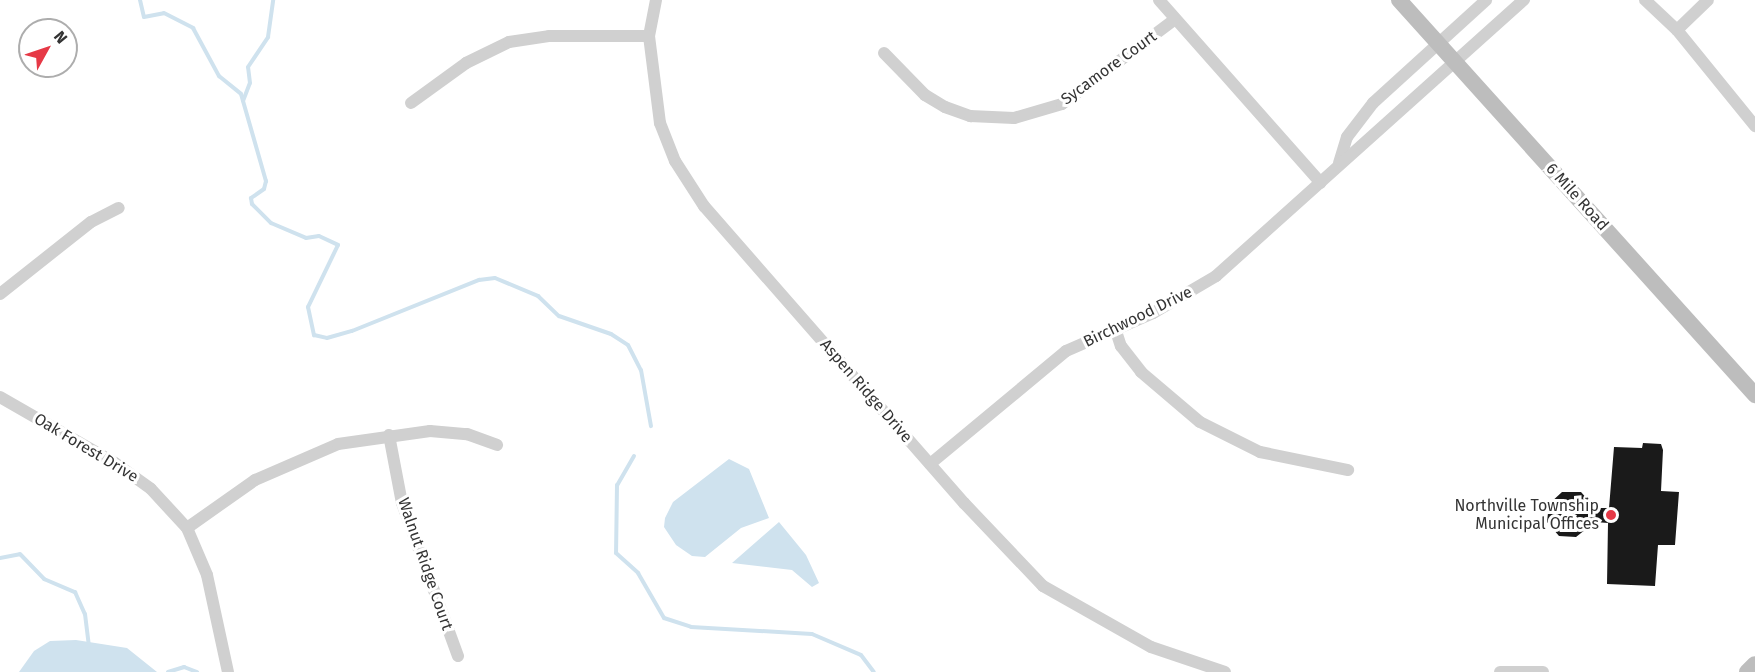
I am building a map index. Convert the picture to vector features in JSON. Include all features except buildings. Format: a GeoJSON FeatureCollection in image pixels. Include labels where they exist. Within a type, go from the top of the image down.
{"type":"FeatureCollection","features":[{"type":"Feature","properties":{"kind":"street","name":"Aspen Ridge Drive"},"geometry":{"type":"LineString","coordinates":[[656,0],[650,36],[660,123],[675,161],[699,197],[930,464],[1043,585],[1150,647],[1197,668],[1225,672]]}},
{"type":"Feature","properties":{"kind":"street"},"geometry":{"type":"LineString","coordinates":[[1159,0],[1174,20],[1321,183]]}},
{"type":"Feature","properties":{"kind":"street","name":"6 Mile Road"},"geometry":{"type":"LineString","coordinates":[[1399,0],[1755,395]]}},
{"type":"Feature","properties":{"kind":"street","name":"Birchwood Drive"},"geometry":{"type":"LineString","coordinates":[[1339,163],[1347,137],[1373,103],[1486,0]]}},
{"type":"Feature","properties":{"kind":"street","name":"Birchwood Drive"},"geometry":{"type":"LineString","coordinates":[[930,464],[1045,367],[1115,328],[1153,313],[1216,276],[1321,183],[1339,163],[1363,148],[1524,0]]}},
{"type":"Feature","properties":{"kind":"street"},"geometry":{"type":"LineString","coordinates":[[1645,0],[1677,30],[1755,126]]}},
{"type":"Feature","properties":{"kind":"street"},"geometry":{"type":"LineString","coordinates":[[1677,30],[1708,0]]}},
{"type":"Feature","properties":{"kind":"street","name":"Sycamore Court"},"geometry":{"type":"LineString","coordinates":[[884,53],[925,95],[945,107],[970,116],[1014,118],[1062,104],[1174,20]]}},
{"type":"Feature","properties":{"kind":"street"},"geometry":{"type":"LineString","coordinates":[[411,103],[466,63],[509,42],[549,36],[650,36]]}},
{"type":"Feature","properties":{"kind":"street"},"geometry":{"type":"LineString","coordinates":[[0,294],[91,222],[119,208]]}},
{"type":"Feature","properties":{"kind":"street"},"geometry":{"type":"LineString","coordinates":[[1115,328],[1121,346],[1141,372],[1200,422],[1260,452],[1348,470]]}},
{"type":"Feature","properties":{"kind":"street","name":"Oak Forest Drive"},"geometry":{"type":"LineString","coordinates":[[0,397],[115,463],[151,489],[187,528],[207,575],[228,672]]}},
{"type":"Feature","properties":{"kind":"street"},"geometry":{"type":"LineString","coordinates":[[187,528],[226,497],[294,460],[338,444],[389,435],[467,434],[497,445]]}},
{"type":"Feature","properties":{"kind":"street","name":"Walnut Ridge Court"},"geometry":{"type":"LineString","coordinates":[[389,435],[408,521],[458,656]]}},
{"type":"Feature","properties":{"kind":"street"},"geometry":{"type":"LineString","coordinates":[[1747,672],[1755,664]]}},
{"type":"Feature","properties":{"kind":"street"},"geometry":{"type":"LineString","coordinates":[[1500,672],[1543,672]]}},
{"type":"Feature","properties":{"kind":"water"},"geometry":{"type":"Polygon","coordinates":[[[729,459],[749,469],[769,518],[741,528],[705,557],[692,556],[676,545],[664,527],[665,518],[673,502],[729,459]]]}},
{"type":"Feature","properties":{"kind":"water"},"geometry":{"type":"Polygon","coordinates":[[[779,522],[806,555],[819,583],[812,587],[792,570],[732,563],[779,522]]]}},
{"type":"Feature","properties":{"kind":"water"},"geometry":{"type":"Polygon","coordinates":[[[76,640],[127,648],[157,672],[19,672],[34,651],[50,641],[76,640]]]}},
{"type":"Feature","properties":{"kind":"waterway"},"geometry":{"type":"LineString","coordinates":[[140,0],[144,17],[164,13],[193,28],[219,76],[241,94],[266,181],[264,189],[251,198],[252,204],[271,223],[306,238],[319,236],[338,245],[308,307],[314,335],[327,338],[352,331],[479,280],[495,278],[538,296],[559,316],[611,334],[628,345],[641,370],[651,426]]}},
{"type":"Feature","properties":{"kind":"waterway"},"geometry":{"type":"LineString","coordinates":[[243,101],[250,83],[248,67],[268,37],[273,0]]}},
{"type":"Feature","properties":{"kind":"waterway"},"geometry":{"type":"LineString","coordinates":[[634,456],[617,485],[616,553],[638,573],[664,618],[691,627],[812,634],[861,655],[874,672]]}},
{"type":"Feature","properties":{"kind":"waterway"},"geometry":{"type":"LineString","coordinates":[[0,558],[20,554],[44,579],[75,592],[85,614],[89,646]]}},
{"type":"Feature","properties":{"kind":"waterway"},"geometry":{"type":"LineString","coordinates":[[168,672],[184,667],[197,672]]}},
{"type":"Feature","properties":{"kind":"place","name":"Northville Township Municipal Offices"},"geometry":{"type":"Point","coordinates":[1611,515]}}]}
